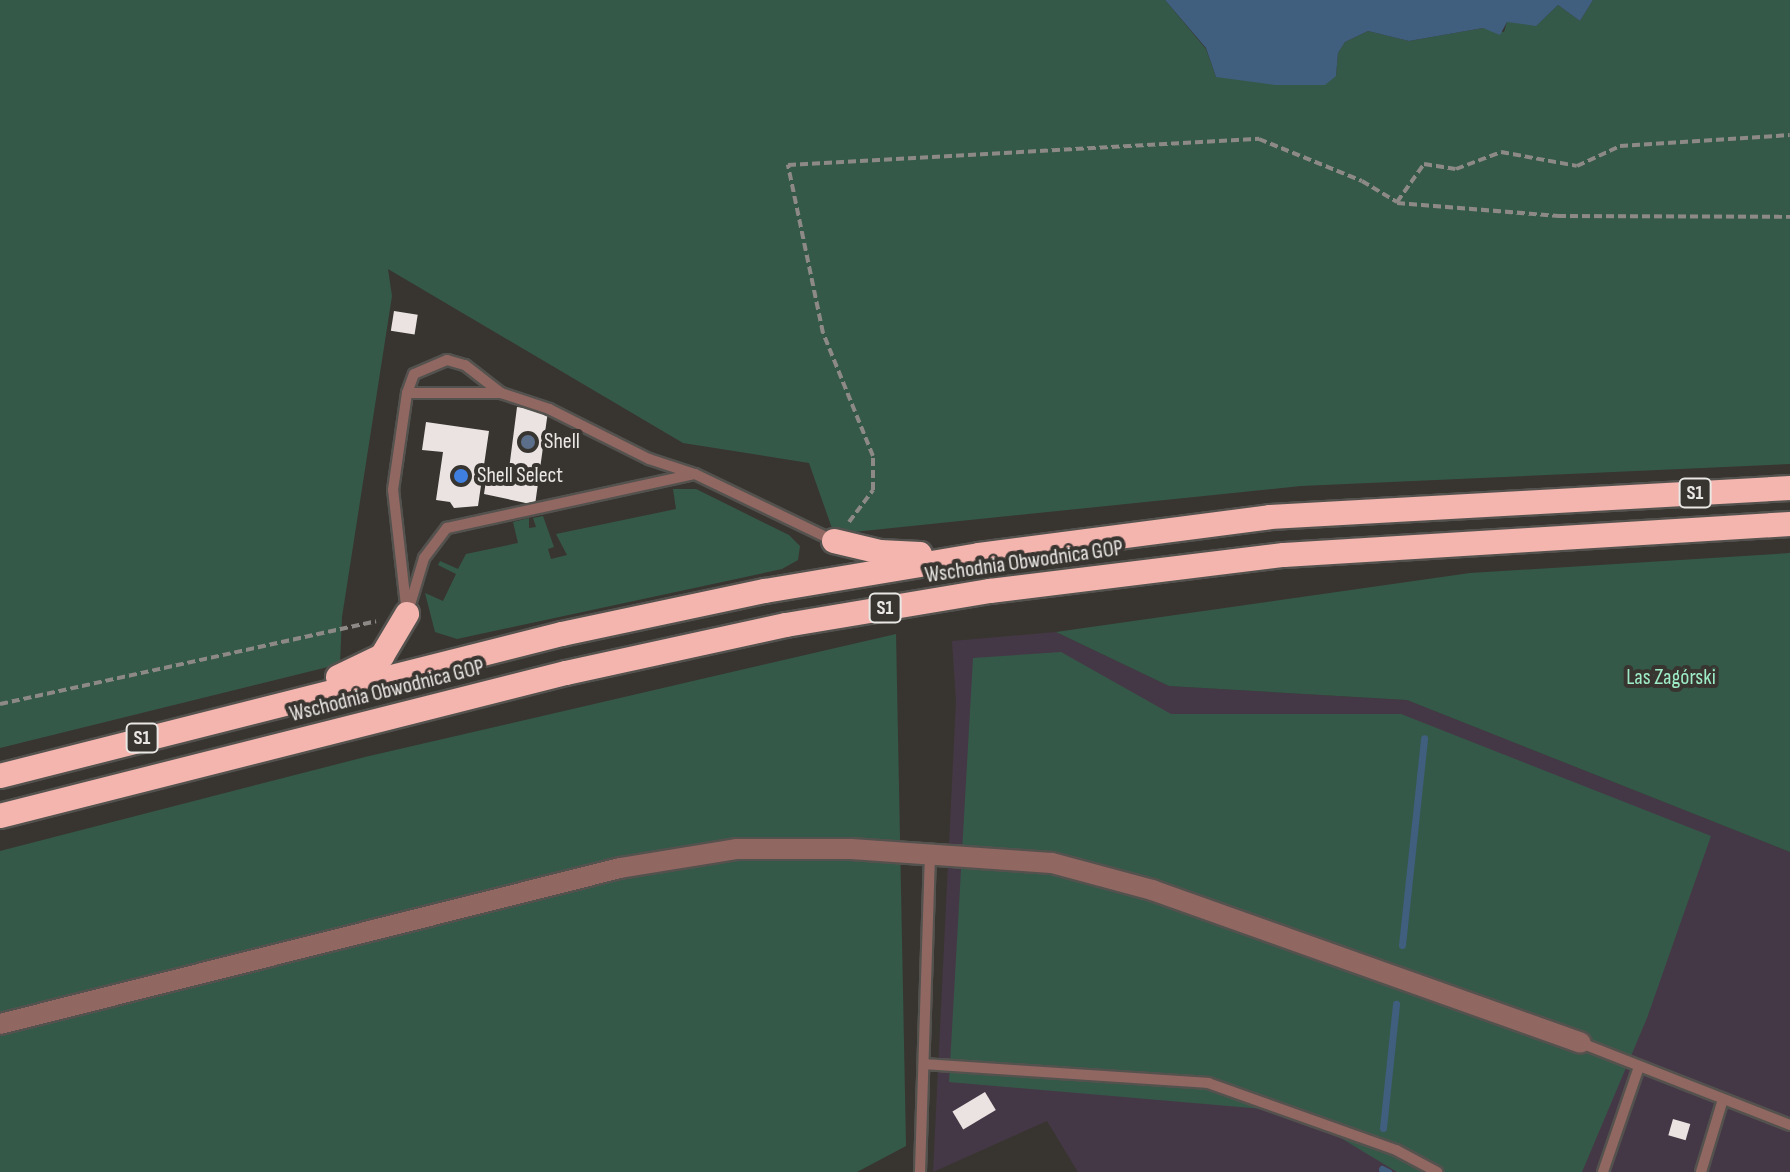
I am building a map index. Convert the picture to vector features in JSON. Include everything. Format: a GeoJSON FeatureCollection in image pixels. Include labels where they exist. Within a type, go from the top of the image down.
{"type":"FeatureCollection","features":[{"type":"Feature","properties":{"kind":"highway","name":"Wschodnia Obwodnica GOP"},"geometry":{"type":"LineString","coordinates":[[0,776],[284,701],[751,594],[979,555],[1270,517],[1790,488]]}},
{"type":"Feature","properties":{"kind":"highway","name":"Wschodnia Obwodnica GOP"},"geometry":{"type":"LineString","coordinates":[[0,816],[566,673],[833,617],[1284,555],[1790,524]]}},
{"type":"Feature","properties":{"kind":"highway"},"geometry":{"type":"LineString","coordinates":[[834,541],[880,552],[979,555]]}},
{"type":"Feature","properties":{"kind":"highway"},"geometry":{"type":"LineString","coordinates":[[284,701],[382,656],[407,614]]}},
{"type":"Feature","properties":{"kind":"street"},"geometry":{"type":"LineString","coordinates":[[0,1024],[677,858],[737,849],[931,853],[1052,863],[1152,890],[1581,1043]]}},
{"type":"Feature","properties":{"kind":"lane"},"geometry":{"type":"LineString","coordinates":[[407,614],[393,490],[407,393],[414,374],[447,360],[465,365],[501,393]]}},
{"type":"Feature","properties":{"kind":"lane"},"geometry":{"type":"LineString","coordinates":[[407,393],[501,393],[549,409],[649,459],[695,474],[834,541]]}},
{"type":"Feature","properties":{"kind":"lane"},"geometry":{"type":"LineString","coordinates":[[407,614],[424,558],[447,528],[695,474]]}},
{"type":"Feature","properties":{"kind":"lane"},"geometry":{"type":"LineString","coordinates":[[920,1172],[931,853]]}},
{"type":"Feature","properties":{"kind":"lane"},"geometry":{"type":"LineString","coordinates":[[1581,1043],[1790,1125]]}},
{"type":"Feature","properties":{"kind":"lane"},"geometry":{"type":"LineString","coordinates":[[924,1064],[1208,1083],[1396,1150],[1437,1172]]}},
{"type":"Feature","properties":{"kind":"lane"},"geometry":{"type":"LineString","coordinates":[[1603,1172],[1639,1067]]}},
{"type":"Feature","properties":{"kind":"lane"},"geometry":{"type":"LineString","coordinates":[[1701,1172],[1723,1099]]}},
{"type":"Feature","properties":{"kind":"path"},"geometry":{"type":"LineString","coordinates":[[1397,202],[1424,164],[1456,169],[1501,152],[1577,166],[1620,146],[1790,135]]}},
{"type":"Feature","properties":{"kind":"path"},"geometry":{"type":"LineString","coordinates":[[834,541],[873,490],[873,456],[823,333],[788,165],[1259,139],[1362,181],[1397,202],[1558,216],[1790,217]]}},
{"type":"Feature","properties":{"kind":"path"},"geometry":{"type":"LineString","coordinates":[[0,704],[407,614]]}},
{"type":"Feature","properties":{"kind":"shaded area"},"geometry":{"type":"Polygon","coordinates":[[[1056,632],[1169,686],[1407,700],[1790,852],[1790,1172],[1078,1172],[1047,1121],[933,1172],[956,701],[952,641],[1056,632]]]}},
{"type":"Feature","properties":{"kind":"green space"},"geometry":{"type":"Polygon","coordinates":[[[0,0],[1165,0],[1206,49],[1216,77],[1336,76],[1338,53],[1345,42],[1368,31],[1409,41],[1483,28],[1504,32],[1507,22],[1541,21],[1558,5],[1580,21],[1593,0],[1790,0],[1790,464],[1301,486],[834,534],[809,463],[683,443],[388,269],[392,296],[342,617],[340,664],[0,748],[0,0]]]}},
{"type":"Feature","properties":{"kind":"green space"},"geometry":{"type":"Polygon","coordinates":[[[673,489],[696,489],[789,535],[800,546],[798,560],[782,569],[457,639],[435,632],[425,593],[443,601],[456,574],[438,565],[440,561],[458,569],[466,554],[518,543],[513,522],[529,518],[529,528],[536,527],[533,518],[543,516],[554,547],[548,549],[551,559],[567,555],[556,534],[676,509],[673,489]]]}},
{"type":"Feature","properties":{"kind":"green space","name":"Las Zagórski"},"geometry":{"type":"Polygon","coordinates":[[[1790,553],[1790,852],[1407,700],[1169,686],[1056,632],[1470,573],[1790,553]]]}},
{"type":"Feature","properties":{"kind":"green space"},"geometry":{"type":"Polygon","coordinates":[[[896,634],[906,1146],[857,1172],[0,1172],[0,851],[365,757],[896,634]]]}},
{"type":"Feature","properties":{"kind":"green space"},"geometry":{"type":"Polygon","coordinates":[[[1061,652],[1171,714],[1401,714],[1711,836],[1647,1018],[1582,1172],[1397,1172],[1298,1112],[949,1082],[973,658],[1061,652]]]}},
{"type":"Feature","properties":{"kind":"water"},"geometry":{"type":"Polygon","coordinates":[[[1165,0],[1593,0],[1580,21],[1558,5],[1536,26],[1507,22],[1500,35],[1483,28],[1409,41],[1368,31],[1345,42],[1338,53],[1336,76],[1325,85],[1275,85],[1216,77],[1206,48],[1165,0]]]}},
{"type":"Feature","properties":{"kind":"building"},"geometry":{"type":"Polygon","coordinates":[[[394,311],[418,315],[415,335],[391,331],[394,311]]]}},
{"type":"Feature","properties":{"kind":"building","name":"Shell"},"geometry":{"type":"Polygon","coordinates":[[[517,407],[548,411],[535,505],[484,494],[487,474],[508,477],[517,407]]]}},
{"type":"Feature","properties":{"kind":"building","name":"Shell Select"},"geometry":{"type":"Polygon","coordinates":[[[426,422],[489,431],[478,506],[454,508],[450,502],[436,500],[443,452],[422,450],[426,422]]]}},
{"type":"Feature","properties":{"kind":"building"},"geometry":{"type":"Polygon","coordinates":[[[985,1092],[996,1110],[963,1130],[952,1112],[985,1092]]]}},
{"type":"Feature","properties":{"kind":"building"},"geometry":{"type":"Polygon","coordinates":[[[1673,1119],[1690,1124],[1686,1140],[1668,1135],[1673,1119]]]}},
{"type":"Feature","properties":{"kind":"waterway"},"geometry":{"type":"LineString","coordinates":[[1402,945],[1424,738]]}},
{"type":"Feature","properties":{"kind":"waterway"},"geometry":{"type":"LineString","coordinates":[[1383,1128],[1396,1004]]}},
{"type":"Feature","properties":{"kind":"waterway"},"geometry":{"type":"LineString","coordinates":[[1382,1169],[1388,1172]]}},
{"type":"Feature","properties":{"kind":"place","name":"Shell"},"geometry":{"type":"Point","coordinates":[528,442]}},
{"type":"Feature","properties":{"kind":"place","name":"Shell Select"},"geometry":{"type":"Point","coordinates":[461,476]}}]}
